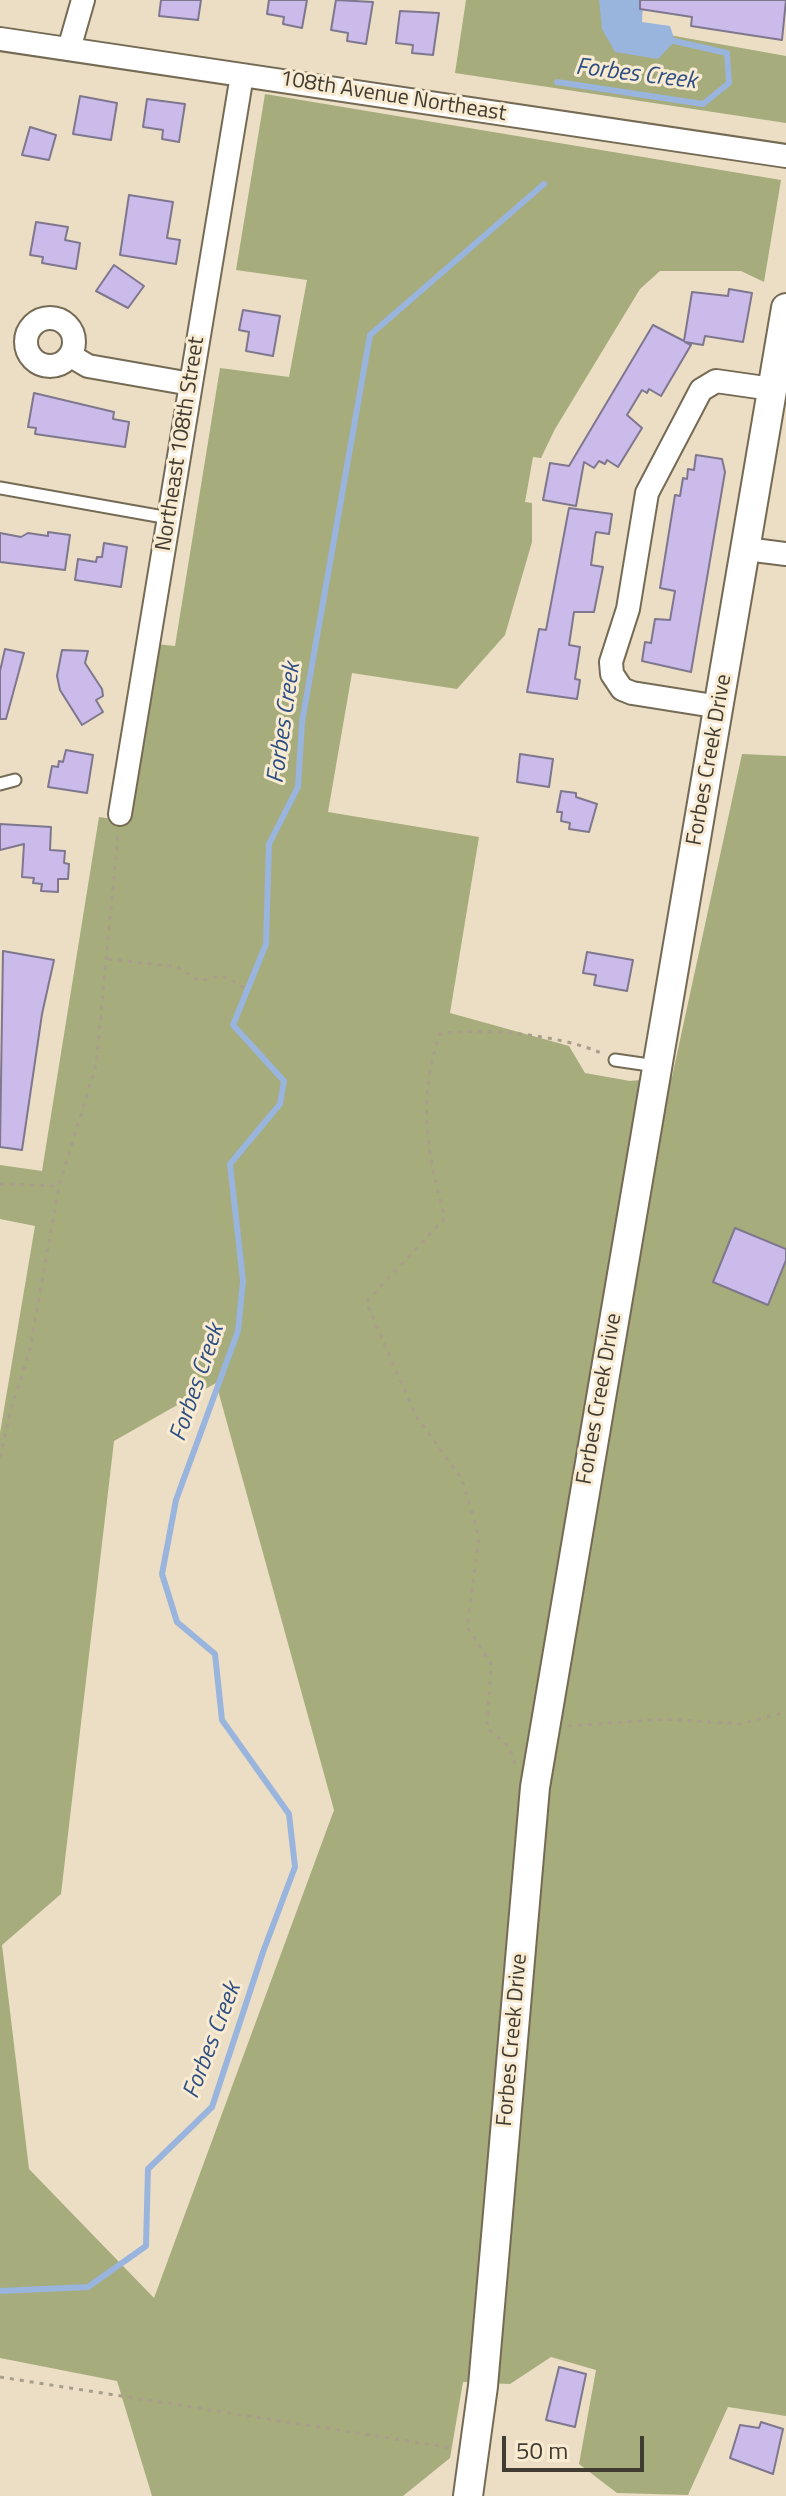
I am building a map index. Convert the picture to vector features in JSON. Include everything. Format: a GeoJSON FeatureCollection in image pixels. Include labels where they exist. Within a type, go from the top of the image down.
{"type":"FeatureCollection","features":[{"type":"Feature","properties":{"kind":"street"},"geometry":{"type":"LineString","coordinates":[[69,49],[83,0]]}},
{"type":"Feature","properties":{"kind":"street","name":"108th Avenue Northeast"},"geometry":{"type":"LineString","coordinates":[[0,39],[786,156]]}},
{"type":"Feature","properties":{"kind":"street","name":"Northeast 108th Street"},"geometry":{"type":"LineString","coordinates":[[120,814],[242,75]]}},
{"type":"Feature","properties":{"kind":"street","name":"Forbes Creek Drive"},"geometry":{"type":"LineString","coordinates":[[468,2496],[476,2452],[535,1787],[786,308]]}},
{"type":"Feature","properties":{"kind":"street"},"geometry":{"type":"LineString","coordinates":[[71,356],[88,366],[191,384]]}},
{"type":"Feature","properties":{"kind":"street"},"geometry":{"type":"LineString","coordinates":[[720,707],[622,689],[612,674],[611,662],[628,609],[647,493],[701,390],[716,381],[772,389]]}},
{"type":"Feature","properties":{"kind":"street"},"geometry":{"type":"LineString","coordinates":[[746,549],[786,554]]}},
{"type":"Feature","properties":{"kind":"lane"},"geometry":{"type":"LineString","coordinates":[[0,488],[169,518]]}},
{"type":"Feature","properties":{"kind":"lane"},"geometry":{"type":"LineString","coordinates":[[0,784],[15,780]]}},
{"type":"Feature","properties":{"kind":"lane"},"geometry":{"type":"LineString","coordinates":[[615,1060],[656,1066]]}},
{"type":"Feature","properties":{"kind":"path"},"geometry":{"type":"LineString","coordinates":[[0,1457],[12,1405],[29,1354],[59,1186],[96,1065],[120,814]]}},
{"type":"Feature","properties":{"kind":"path"},"geometry":{"type":"LineString","coordinates":[[108,959],[177,967],[199,981],[222,976],[248,989]]}},
{"type":"Feature","properties":{"kind":"path"},"geometry":{"type":"LineString","coordinates":[[535,1787],[515,1766],[509,1747],[487,1728],[491,1664],[467,1627],[469,1588],[479,1537],[462,1479],[416,1416],[366,1302],[445,1218],[425,1126],[429,1067],[440,1034],[462,1031],[571,1042],[615,1060]]}},
{"type":"Feature","properties":{"kind":"path"},"geometry":{"type":"LineString","coordinates":[[0,1184],[59,1186]]}},
{"type":"Feature","properties":{"kind":"path"},"geometry":{"type":"LineString","coordinates":[[544,1728],[665,1719],[740,1724],[786,1712]]}},
{"type":"Feature","properties":{"kind":"path"},"geometry":{"type":"LineString","coordinates":[[0,2377],[476,2452]]}},
{"type":"Feature","properties":{"kind":"green space"},"geometry":{"type":"Polygon","coordinates":[[[466,0],[612,0],[608,24],[786,56],[786,123],[455,73],[466,0]]]}},
{"type":"Feature","properties":{"kind":"green space"},"geometry":{"type":"Polygon","coordinates":[[[265,94],[781,180],[764,282],[741,271],[660,271],[640,289],[555,429],[541,458],[533,457],[525,502],[532,503],[532,542],[505,635],[457,689],[352,673],[328,812],[479,837],[450,1013],[569,1046],[585,1073],[630,1081],[672,1077],[742,754],[786,756],[786,2416],[728,2407],[688,2495],[617,2493],[579,2464],[596,2370],[551,2357],[510,2384],[463,2382],[450,2458],[403,2496],[152,2496],[117,2381],[0,2358],[0,1433],[35,1226],[0,1219],[0,1165],[42,1171],[99,817],[126,821],[155,644],[175,646],[220,368],[289,377],[307,280],[236,270],[265,94]],[[216,1383],[114,1441],[61,1894],[2,1945],[29,2169],[154,2298],[334,1810],[216,1383]]]}},
{"type":"Feature","properties":{"kind":"water"},"geometry":{"type":"Polygon","coordinates":[[[599,0],[643,0],[642,22],[670,26],[675,41],[658,59],[615,52],[602,29],[599,0]]]}},
{"type":"Feature","properties":{"kind":"building"},"geometry":{"type":"Polygon","coordinates":[[[161,0],[201,0],[198,20],[159,16],[161,0]]]}},
{"type":"Feature","properties":{"kind":"building"},"geometry":{"type":"Polygon","coordinates":[[[269,0],[307,0],[302,28],[283,24],[284,17],[267,14],[269,0]]]}},
{"type":"Feature","properties":{"kind":"building"},"geometry":{"type":"Polygon","coordinates":[[[336,0],[373,2],[366,44],[347,41],[348,33],[331,30],[336,0]]]}},
{"type":"Feature","properties":{"kind":"building"},"geometry":{"type":"Polygon","coordinates":[[[640,0],[786,0],[782,40],[691,26],[692,17],[640,9],[640,0]]]}},
{"type":"Feature","properties":{"kind":"building"},"geometry":{"type":"Polygon","coordinates":[[[400,11],[439,13],[433,55],[412,53],[413,45],[396,43],[400,11]]]}},
{"type":"Feature","properties":{"kind":"building"},"geometry":{"type":"Polygon","coordinates":[[[80,96],[117,103],[111,140],[73,134],[80,96]]]}},
{"type":"Feature","properties":{"kind":"building"},"geometry":{"type":"Polygon","coordinates":[[[147,99],[185,104],[179,142],[162,139],[163,130],[143,127],[147,99]]]}},
{"type":"Feature","properties":{"kind":"building"},"geometry":{"type":"Polygon","coordinates":[[[30,127],[56,135],[49,160],[22,155],[30,127]]]}},
{"type":"Feature","properties":{"kind":"building"},"geometry":{"type":"Polygon","coordinates":[[[129,195],[173,202],[167,238],[180,240],[176,264],[120,255],[129,195]]]}},
{"type":"Feature","properties":{"kind":"building"},"geometry":{"type":"Polygon","coordinates":[[[36,222],[68,227],[65,240],[80,243],[76,269],[42,263],[43,257],[30,255],[36,222]]]}},
{"type":"Feature","properties":{"kind":"building"},"geometry":{"type":"Polygon","coordinates":[[[114,265],[144,286],[128,308],[96,291],[114,265]]]}},
{"type":"Feature","properties":{"kind":"building"},"geometry":{"type":"Polygon","coordinates":[[[729,289],[752,293],[743,342],[705,336],[703,345],[685,342],[691,345],[661,396],[649,389],[647,393],[642,390],[627,415],[642,428],[618,467],[607,460],[605,464],[599,461],[594,468],[584,462],[576,506],[543,500],[550,463],[569,466],[653,325],[684,341],[692,292],[728,296],[729,289]]]}},
{"type":"Feature","properties":{"kind":"building"},"geometry":{"type":"Polygon","coordinates":[[[243,310],[280,316],[273,356],[246,351],[249,332],[239,330],[243,310]]]}},
{"type":"Feature","properties":{"kind":"building"},"geometry":{"type":"Polygon","coordinates":[[[34,393],[114,412],[113,419],[129,422],[125,447],[35,434],[36,428],[28,427],[34,393]]]}},
{"type":"Feature","properties":{"kind":"building"},"geometry":{"type":"Polygon","coordinates":[[[696,455],[722,459],[725,472],[691,672],[642,661],[645,642],[651,643],[655,619],[670,620],[675,591],[660,588],[675,495],[680,496],[688,469],[694,470],[696,455]]]}},
{"type":"Feature","properties":{"kind":"building"},"geometry":{"type":"Polygon","coordinates":[[[569,508],[612,514],[609,534],[596,532],[595,536],[591,565],[603,567],[594,612],[574,612],[569,645],[580,647],[575,679],[580,680],[577,699],[527,692],[539,629],[546,630],[569,508]]]}},
{"type":"Feature","properties":{"kind":"building"},"geometry":{"type":"Polygon","coordinates":[[[48,532],[70,535],[65,570],[0,562],[0,533],[21,537],[28,533],[48,536],[48,532]]]}},
{"type":"Feature","properties":{"kind":"building"},"geometry":{"type":"Polygon","coordinates":[[[104,543],[127,547],[121,587],[75,580],[78,559],[96,562],[97,557],[102,557],[104,543]]]}},
{"type":"Feature","properties":{"kind":"building"},"geometry":{"type":"Polygon","coordinates":[[[5,649],[24,653],[6,719],[0,719],[0,671],[5,649]]]}},
{"type":"Feature","properties":{"kind":"building"},"geometry":{"type":"Polygon","coordinates":[[[62,650],[88,651],[85,663],[102,689],[103,696],[96,700],[103,712],[82,725],[60,690],[57,676],[62,650]]]}},
{"type":"Feature","properties":{"kind":"building"},"geometry":{"type":"Polygon","coordinates":[[[66,750],[93,755],[87,793],[48,787],[52,766],[58,767],[59,761],[63,762],[66,750]]]}},
{"type":"Feature","properties":{"kind":"building"},"geometry":{"type":"Polygon","coordinates":[[[520,754],[553,759],[549,787],[517,782],[520,754]]]}},
{"type":"Feature","properties":{"kind":"building"},"geometry":{"type":"Polygon","coordinates":[[[561,791],[576,793],[576,797],[597,804],[589,832],[569,829],[570,823],[561,821],[562,812],[557,812],[561,791]]]}},
{"type":"Feature","properties":{"kind":"building"},"geometry":{"type":"Polygon","coordinates":[[[0,824],[51,827],[50,850],[65,851],[64,863],[69,864],[68,879],[58,879],[58,892],[41,891],[42,884],[33,883],[34,878],[22,877],[24,844],[0,850],[0,824]]]}},
{"type":"Feature","properties":{"kind":"building"},"geometry":{"type":"Polygon","coordinates":[[[3,951],[54,960],[42,1014],[22,1150],[0,1147],[3,951]]]}},
{"type":"Feature","properties":{"kind":"building"},"geometry":{"type":"Polygon","coordinates":[[[587,952],[633,960],[627,991],[594,985],[596,975],[583,973],[587,952]]]}},
{"type":"Feature","properties":{"kind":"building"},"geometry":{"type":"Polygon","coordinates":[[[735,1228],[786,1249],[786,1260],[768,1305],[713,1282],[735,1228]]]}},
{"type":"Feature","properties":{"kind":"building"},"geometry":{"type":"Polygon","coordinates":[[[559,2367],[586,2374],[575,2427],[546,2420],[559,2367]]]}},
{"type":"Feature","properties":{"kind":"building"},"geometry":{"type":"Polygon","coordinates":[[[761,2422],[783,2429],[773,2474],[730,2458],[740,2425],[759,2428],[761,2422]]]}},
{"type":"Feature","properties":{"kind":"waterway","name":"Forbes Creek"},"geometry":{"type":"LineString","coordinates":[[557,82],[703,104],[729,83],[727,53],[670,40]]}},
{"type":"Feature","properties":{"kind":"waterway","name":"Forbes Creek"},"geometry":{"type":"LineString","coordinates":[[0,2291],[88,2287],[146,2246],[148,2169],[212,2107],[263,1952],[295,1867],[289,1814],[222,1720],[215,1654],[177,1622],[162,1574],[176,1500],[238,1331],[243,1281],[230,1164],[280,1104],[284,1081],[233,1025],[266,944],[269,844],[298,787],[302,722],[370,335],[544,184]]}}]}
